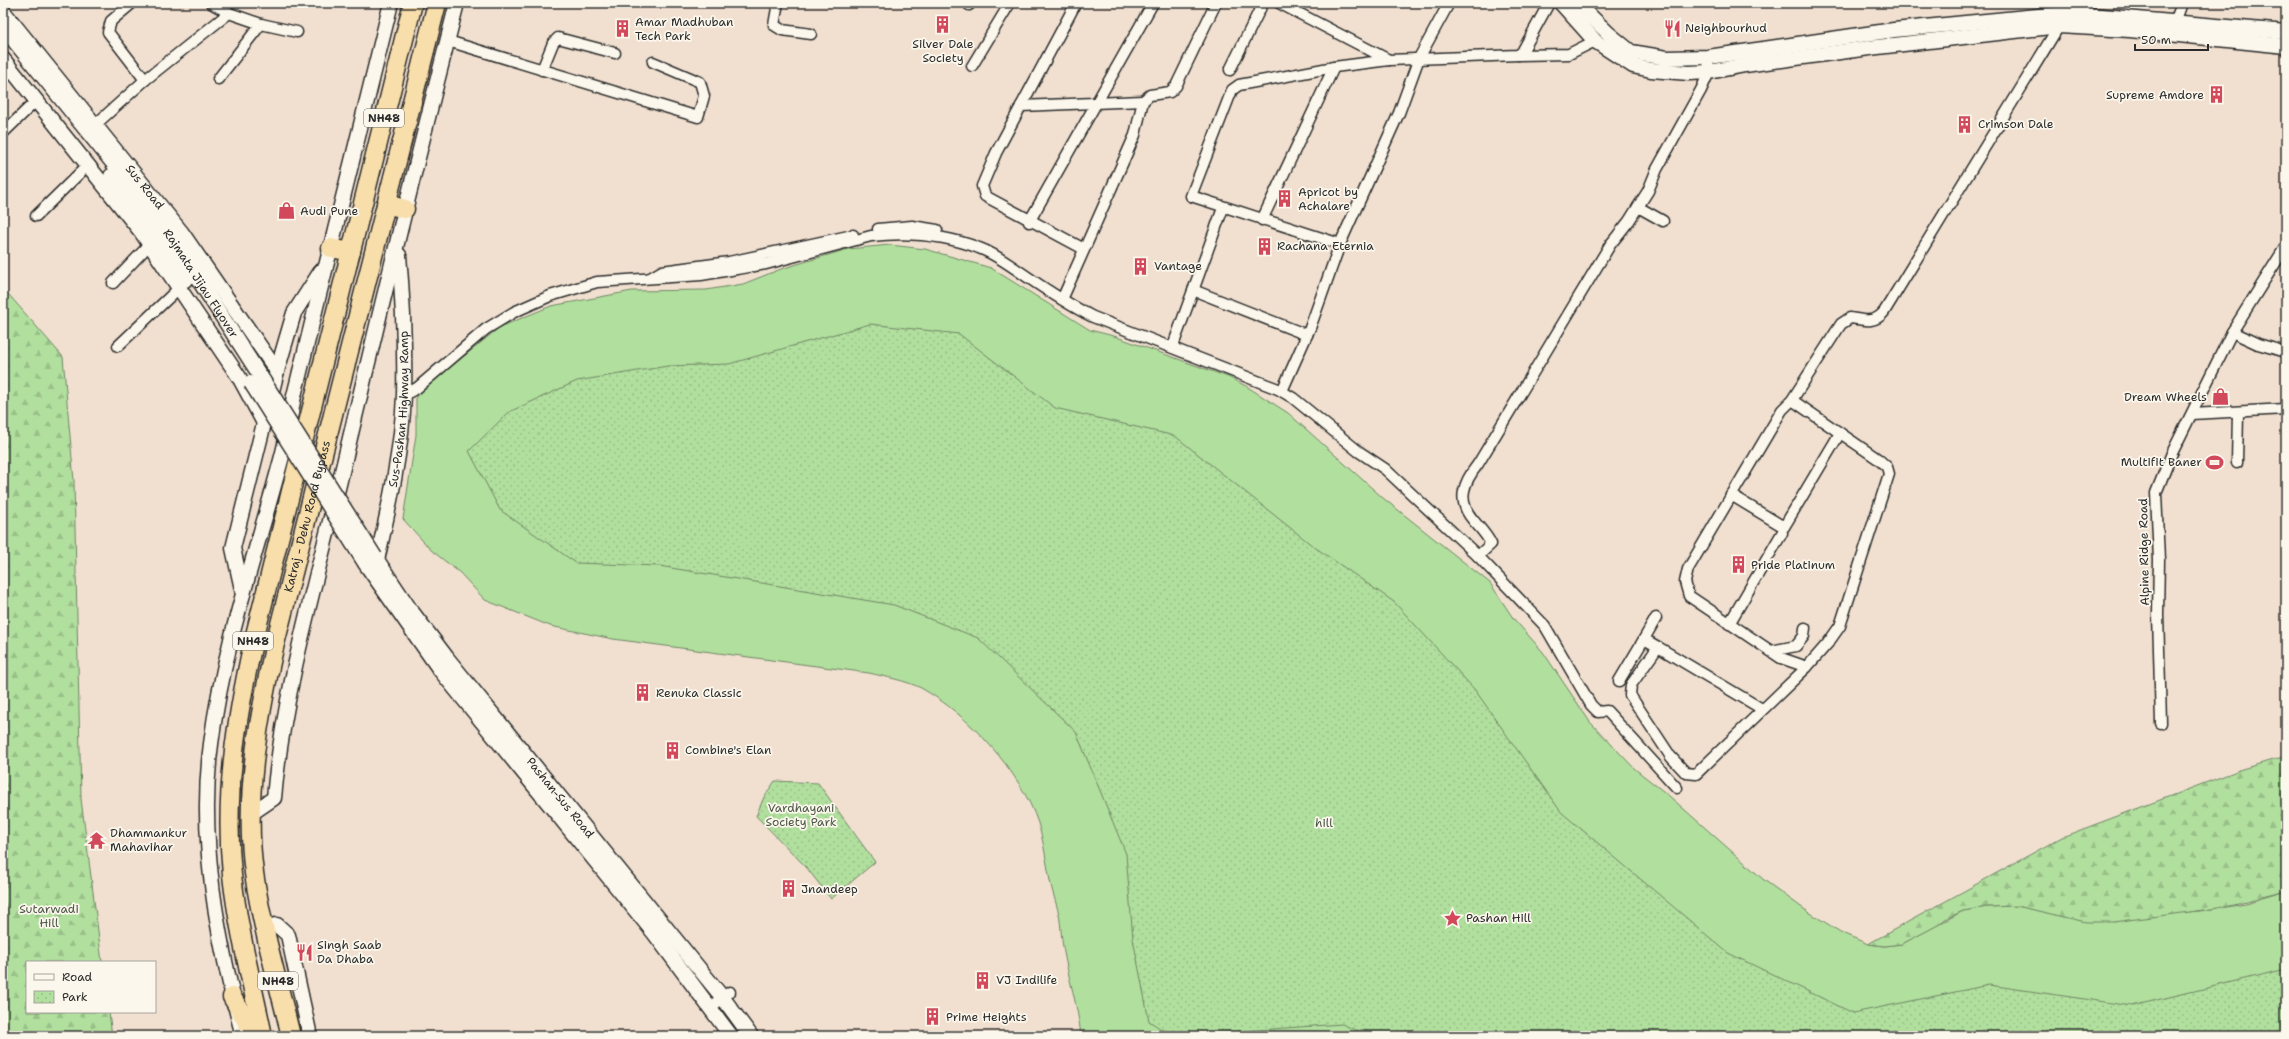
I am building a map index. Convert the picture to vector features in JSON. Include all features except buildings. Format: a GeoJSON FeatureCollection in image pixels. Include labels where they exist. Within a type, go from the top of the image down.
{"type":"FeatureCollection","features":[{"type":"Feature","properties":{"kind":"highway","name":"Katraj - Dehu Road Bypass"},"geometry":{"type":"LineString","coordinates":[[263,1036],[232,875],[229,820],[233,747],[241,695],[253,643],[413,3]]}},
{"type":"Feature","properties":{"kind":"highway","name":"Katraj - Dehu Road Bypass"},"geometry":{"type":"LineString","coordinates":[[291,1036],[265,927],[254,873],[252,813],[255,749],[269,670],[437,3]]}},
{"type":"Feature","properties":{"kind":"highway"},"geometry":{"type":"LineString","coordinates":[[386,204],[405,209]]}},
{"type":"Feature","properties":{"kind":"highway"},"geometry":{"type":"LineString","coordinates":[[329,255],[350,252]]}},
{"type":"Feature","properties":{"kind":"highway"},"geometry":{"type":"LineString","coordinates":[[232,997],[255,1036]]}},
{"type":"Feature","properties":{"kind":"street"},"geometry":{"type":"LineString","coordinates":[[211,3],[229,13],[261,24],[297,32]]}},
{"type":"Feature","properties":{"kind":"street"},"geometry":{"type":"LineString","coordinates":[[243,1036],[232,997],[210,877],[207,812],[210,744],[231,637],[282,458],[294,396],[391,3]]}},
{"type":"Feature","properties":{"kind":"street"},"geometry":{"type":"LineString","coordinates":[[252,813],[274,798],[287,705],[405,209],[457,3]]}},
{"type":"Feature","properties":{"kind":"street"},"geometry":{"type":"LineString","coordinates":[[778,3],[774,25],[782,30],[811,34]]}},
{"type":"Feature","properties":{"kind":"street"},"geometry":{"type":"LineString","coordinates":[[972,66],[1010,3]]}},
{"type":"Feature","properties":{"kind":"street"},"geometry":{"type":"LineString","coordinates":[[1076,3],[1021,106],[982,186],[985,196],[1029,222],[1084,249]]}},
{"type":"Feature","properties":{"kind":"street"},"geometry":{"type":"LineString","coordinates":[[1029,222],[1153,3]]}},
{"type":"Feature","properties":{"kind":"street"},"geometry":{"type":"LineString","coordinates":[[1021,106],[1142,101],[1150,95],[1170,92],[1176,86],[1216,3]]}},
{"type":"Feature","properties":{"kind":"street"},"geometry":{"type":"LineString","coordinates":[[1230,70],[1263,3]]}},
{"type":"Feature","properties":{"kind":"street"},"geometry":{"type":"LineString","coordinates":[[1279,3],[1389,60]]}},
{"type":"Feature","properties":{"kind":"street"},"geometry":{"type":"LineString","coordinates":[[1280,390],[1306,335],[1340,244],[1399,113],[1419,58],[1449,3]]}},
{"type":"Feature","properties":{"kind":"street"},"geometry":{"type":"LineString","coordinates":[[1518,55],[1522,52],[1549,3]]}},
{"type":"Feature","properties":{"kind":"street"},"geometry":{"type":"LineString","coordinates":[[1561,3],[1594,41],[1633,66],[1650,70],[1709,72],[1744,65],[1869,48],[2059,26],[2286,32]]}},
{"type":"Feature","properties":{"kind":"street"},"geometry":{"type":"LineString","coordinates":[[1577,3],[1609,34],[1631,52],[1667,58],[1708,57],[1894,30],[2071,8],[2173,28],[2286,46]]}},
{"type":"Feature","properties":{"kind":"street"},"geometry":{"type":"LineString","coordinates":[[2173,28],[2182,3]]}},
{"type":"Feature","properties":{"kind":"street"},"geometry":{"type":"LineString","coordinates":[[130,5],[111,21],[108,32],[145,80]]}},
{"type":"Feature","properties":{"kind":"street"},"geometry":{"type":"LineString","coordinates":[[1807,667],[1781,658],[1689,596],[1685,582],[1688,569],[1782,410],[1792,400],[1841,324],[1850,318],[1869,321],[1878,319],[1884,312],[2071,8]]}},
{"type":"Feature","properties":{"kind":"street","name":"Sus Road"},"geometry":{"type":"LineString","coordinates":[[3,11],[186,238],[277,371]]}},
{"type":"Feature","properties":{"kind":"street"},"geometry":{"type":"LineString","coordinates":[[95,125],[145,80],[229,13]]}},
{"type":"Feature","properties":{"kind":"street"},"geometry":{"type":"LineString","coordinates":[[218,78],[261,24]]}},
{"type":"Feature","properties":{"kind":"street","name":"Rajmata Jijau Flyover"},"geometry":{"type":"LineString","coordinates":[[3,27],[173,240],[250,379]]}},
{"type":"Feature","properties":{"kind":"street"},"geometry":{"type":"LineString","coordinates":[[542,70],[550,49],[558,38],[615,53]]}},
{"type":"Feature","properties":{"kind":"street"},"geometry":{"type":"LineString","coordinates":[[448,41],[698,116],[704,96],[700,82],[653,62]]}},
{"type":"Feature","properties":{"kind":"street"},"geometry":{"type":"LineString","coordinates":[[1340,244],[1223,208],[1191,196],[1191,192],[1232,90],[1239,85],[1334,67],[1389,60],[1568,54],[1594,41]]}},
{"type":"Feature","properties":{"kind":"street","name":"Rajmata Jijau Flyover"},"geometry":{"type":"LineString","coordinates":[[3,42],[122,189],[168,253],[250,379],[372,560]]}},
{"type":"Feature","properties":{"kind":"street"},"geometry":{"type":"LineString","coordinates":[[1478,556],[1490,544],[1488,538],[1471,517],[1464,502],[1466,480],[1478,464],[1610,245],[1638,207],[1698,96],[1709,72],[1708,57]]}},
{"type":"Feature","properties":{"kind":"street"},"geometry":{"type":"LineString","coordinates":[[3,59],[150,244],[179,288],[250,379],[264,423]]}},
{"type":"Feature","properties":{"kind":"street"},"geometry":{"type":"LineString","coordinates":[[1262,220],[1334,67]]}},
{"type":"Feature","properties":{"kind":"street"},"geometry":{"type":"LineString","coordinates":[[3,133],[37,100]]}},
{"type":"Feature","properties":{"kind":"street"},"geometry":{"type":"LineString","coordinates":[[1064,295],[1135,135],[1142,101]]}},
{"type":"Feature","properties":{"kind":"street"},"geometry":{"type":"LineString","coordinates":[[36,216],[88,165]]}},
{"type":"Feature","properties":{"kind":"street"},"geometry":{"type":"LineString","coordinates":[[1638,207],[1663,221]]}},
{"type":"Feature","properties":{"kind":"street"},"geometry":{"type":"LineString","coordinates":[[1174,343],[1223,208]]}},
{"type":"Feature","properties":{"kind":"street"},"geometry":{"type":"LineString","coordinates":[[648,279],[662,271],[729,262],[884,227],[912,226],[938,230],[988,247],[1008,257],[1090,311],[1276,382],[1280,390]]}},
{"type":"Feature","properties":{"kind":"street"},"geometry":{"type":"LineString","coordinates":[[404,395],[417,388],[486,329],[514,312],[550,296],[597,282],[701,275],[766,264],[871,236],[886,234],[932,236],[980,248],[1003,261],[1067,304],[1093,318],[1280,390],[1293,398],[1358,451],[1385,469],[1478,556],[1545,626],[1591,705],[1598,712],[1607,711],[1677,788]]}},
{"type":"Feature","properties":{"kind":"street","name":"Sus-Pashan Highway Ramp"},"geometry":{"type":"LineString","coordinates":[[372,560],[383,534],[394,478],[404,395],[402,283],[398,243]]}},
{"type":"Feature","properties":{"kind":"street"},"geometry":{"type":"LineString","coordinates":[[113,283],[150,244]]}},
{"type":"Feature","properties":{"kind":"street","name":"Alpine Ridge Road"},"geometry":{"type":"LineString","coordinates":[[2162,723],[2158,614],[2159,560],[2156,493],[2172,453],[2232,332],[2286,246]]}},
{"type":"Feature","properties":{"kind":"street"},"geometry":{"type":"LineString","coordinates":[[243,595],[233,548],[277,371],[294,313],[329,255]]}},
{"type":"Feature","properties":{"kind":"street"},"geometry":{"type":"LineString","coordinates":[[118,346],[179,288]]}},
{"type":"Feature","properties":{"kind":"street"},"geometry":{"type":"LineString","coordinates":[[1193,290],[1306,335]]}},
{"type":"Feature","properties":{"kind":"street"},"geometry":{"type":"LineString","coordinates":[[2232,332],[2258,344],[2286,352]]}},
{"type":"Feature","properties":{"kind":"street"},"geometry":{"type":"LineString","coordinates":[[1658,647],[1631,685],[1630,695],[1671,757],[1686,773],[1696,774],[1807,667],[1828,643],[1840,626],[1889,474],[1887,467],[1878,460],[1792,400]]}},
{"type":"Feature","properties":{"kind":"street"},"geometry":{"type":"LineString","coordinates":[[2192,414],[2286,409]]}},
{"type":"Feature","properties":{"kind":"street"},"geometry":{"type":"LineString","coordinates":[[2237,463],[2238,412]]}},
{"type":"Feature","properties":{"kind":"street"},"geometry":{"type":"LineString","coordinates":[[1731,495],[1784,527],[1840,433]]}},
{"type":"Feature","properties":{"kind":"street"},"geometry":{"type":"LineString","coordinates":[[1729,624],[1782,533]]}},
{"type":"Feature","properties":{"kind":"street","name":"Pashan-Sus Road"},"geometry":{"type":"LineString","coordinates":[[372,560],[446,658],[726,995],[751,1036]]}},
{"type":"Feature","properties":{"kind":"street","name":"Pashan-Sus Road"},"geometry":{"type":"LineString","coordinates":[[372,560],[440,670],[654,933],[731,1036]]}},
{"type":"Feature","properties":{"kind":"street"},"geometry":{"type":"LineString","coordinates":[[1619,681],[1656,618]]}},
{"type":"Feature","properties":{"kind":"street"},"geometry":{"type":"LineString","coordinates":[[1771,651],[1796,646],[1804,636],[1805,628]]}},
{"type":"Feature","properties":{"kind":"street"},"geometry":{"type":"LineString","coordinates":[[1644,639],[1762,709]]}},
{"type":"Feature","properties":{"kind":"street"},"geometry":{"type":"LineString","coordinates":[[265,927],[277,925],[288,935],[310,1036]]}},
{"type":"Feature","properties":{"kind":"street"},"geometry":{"type":"LineString","coordinates":[[710,1008],[726,995]]}},
{"type":"Feature","properties":{"kind":"green space","name":"hill"},"geometry":{"type":"Polygon","coordinates":[[[890,245],[925,249],[991,268],[1090,330],[1114,336],[1228,377],[1246,386],[1288,413],[1383,498],[1490,583],[1513,618],[1543,652],[1590,722],[1635,769],[1668,795],[1764,880],[1804,909],[1842,933],[1868,944],[1885,946],[1902,944],[1963,911],[1987,907],[2016,906],[2078,919],[2200,911],[2245,903],[2286,891],[2286,1036],[1081,1036],[1078,1014],[1063,947],[1059,914],[1050,881],[1040,829],[1030,804],[1019,784],[991,746],[957,713],[939,699],[915,685],[869,673],[613,639],[550,626],[485,600],[460,573],[431,550],[403,519],[416,435],[416,395],[500,327],[551,306],[632,291],[706,290],[743,284],[781,269],[848,249],[890,245]]]}},
{"type":"Feature","properties":{"kind":"green space","name":"Sutarwadi Hill"},"geometry":{"type":"Polygon","coordinates":[[[3,288],[63,357],[74,481],[81,799],[102,961],[26,961],[26,1013],[109,1013],[112,1036],[3,1036],[3,288]]]}},
{"type":"Feature","properties":{"kind":"green space","name":"hill"},"geometry":{"type":"Polygon","coordinates":[[[870,324],[959,334],[1055,408],[1175,436],[1313,546],[1394,602],[1475,690],[1561,812],[1728,953],[1853,1013],[1989,985],[2132,1006],[2286,969],[2286,1036],[1369,1036],[1342,1024],[1172,1036],[1149,1021],[1133,939],[1126,854],[1076,732],[978,638],[894,605],[659,566],[576,563],[500,510],[469,451],[509,412],[577,381],[668,366],[729,364],[870,324]]]}},
{"type":"Feature","properties":{"kind":"green space"},"geometry":{"type":"Polygon","coordinates":[[[2286,756],[2286,891],[2218,908],[2114,922],[2086,922],[2016,906],[1987,907],[1963,911],[1945,919],[1940,924],[1902,944],[1885,946],[1868,944],[2062,837],[2242,769],[2286,756]]]}},
{"type":"Feature","properties":{"kind":"green space","name":"Vardhayani Society Park"},"geometry":{"type":"Polygon","coordinates":[[[775,781],[818,783],[875,862],[831,899],[806,867],[756,816],[764,797],[775,781]]]}},
{"type":"Feature","properties":{"kind":"place","name":"Silver Dale Society"},"geometry":{"type":"Point","coordinates":[943,25]}},
{"type":"Feature","properties":{"kind":"place","name":"Neighbourhud"},"geometry":{"type":"Point","coordinates":[1672,28]}},
{"type":"Feature","properties":{"kind":"place","name":"Amar Madhuban Tech Park"},"geometry":{"type":"Point","coordinates":[622,29]}},
{"type":"Feature","properties":{"kind":"place","name":"Supreme Amdore"},"geometry":{"type":"Point","coordinates":[2217,95]}},
{"type":"Feature","properties":{"kind":"place","name":"Crimson Dale"},"geometry":{"type":"Point","coordinates":[1965,124]}},
{"type":"Feature","properties":{"kind":"place","name":"Apricot by Achalare"},"geometry":{"type":"Point","coordinates":[1285,199]}},
{"type":"Feature","properties":{"kind":"place","name":"Audi Pune"},"geometry":{"type":"Point","coordinates":[287,211]}},
{"type":"Feature","properties":{"kind":"place","name":"Rachana Eternia"},"geometry":{"type":"Point","coordinates":[1264,246]}},
{"type":"Feature","properties":{"kind":"place","name":"Vantage"},"geometry":{"type":"Point","coordinates":[1141,266]}},
{"type":"Feature","properties":{"kind":"place","name":"Dream Wheels"},"geometry":{"type":"Point","coordinates":[2220,397]}},
{"type":"Feature","properties":{"kind":"place","name":"Multifit Baner"},"geometry":{"type":"Point","coordinates":[2215,462]}},
{"type":"Feature","properties":{"kind":"place","name":"Pride Platinum"},"geometry":{"type":"Point","coordinates":[1738,565]}},
{"type":"Feature","properties":{"kind":"place","name":"Renuka Classic"},"geometry":{"type":"Point","coordinates":[643,693]}},
{"type":"Feature","properties":{"kind":"place","name":"Combine's Elan"},"geometry":{"type":"Point","coordinates":[672,750]}},
{"type":"Feature","properties":{"kind":"place","name":"Dhammankur Mahavihar"},"geometry":{"type":"Point","coordinates":[97,840]}},
{"type":"Feature","properties":{"kind":"place","name":"Jnandeep"},"geometry":{"type":"Point","coordinates":[788,889]}},
{"type":"Feature","properties":{"kind":"place","name":"Pashan Hill"},"geometry":{"type":"Point","coordinates":[1453,918]}},
{"type":"Feature","properties":{"kind":"place","name":"Singh Saab Da Dhaba"},"geometry":{"type":"Point","coordinates":[304,952]}},
{"type":"Feature","properties":{"kind":"place","name":"VJ Indilife"},"geometry":{"type":"Point","coordinates":[983,980]}},
{"type":"Feature","properties":{"kind":"place","name":"Prime Heights"},"geometry":{"type":"Point","coordinates":[933,1017]}}]}
